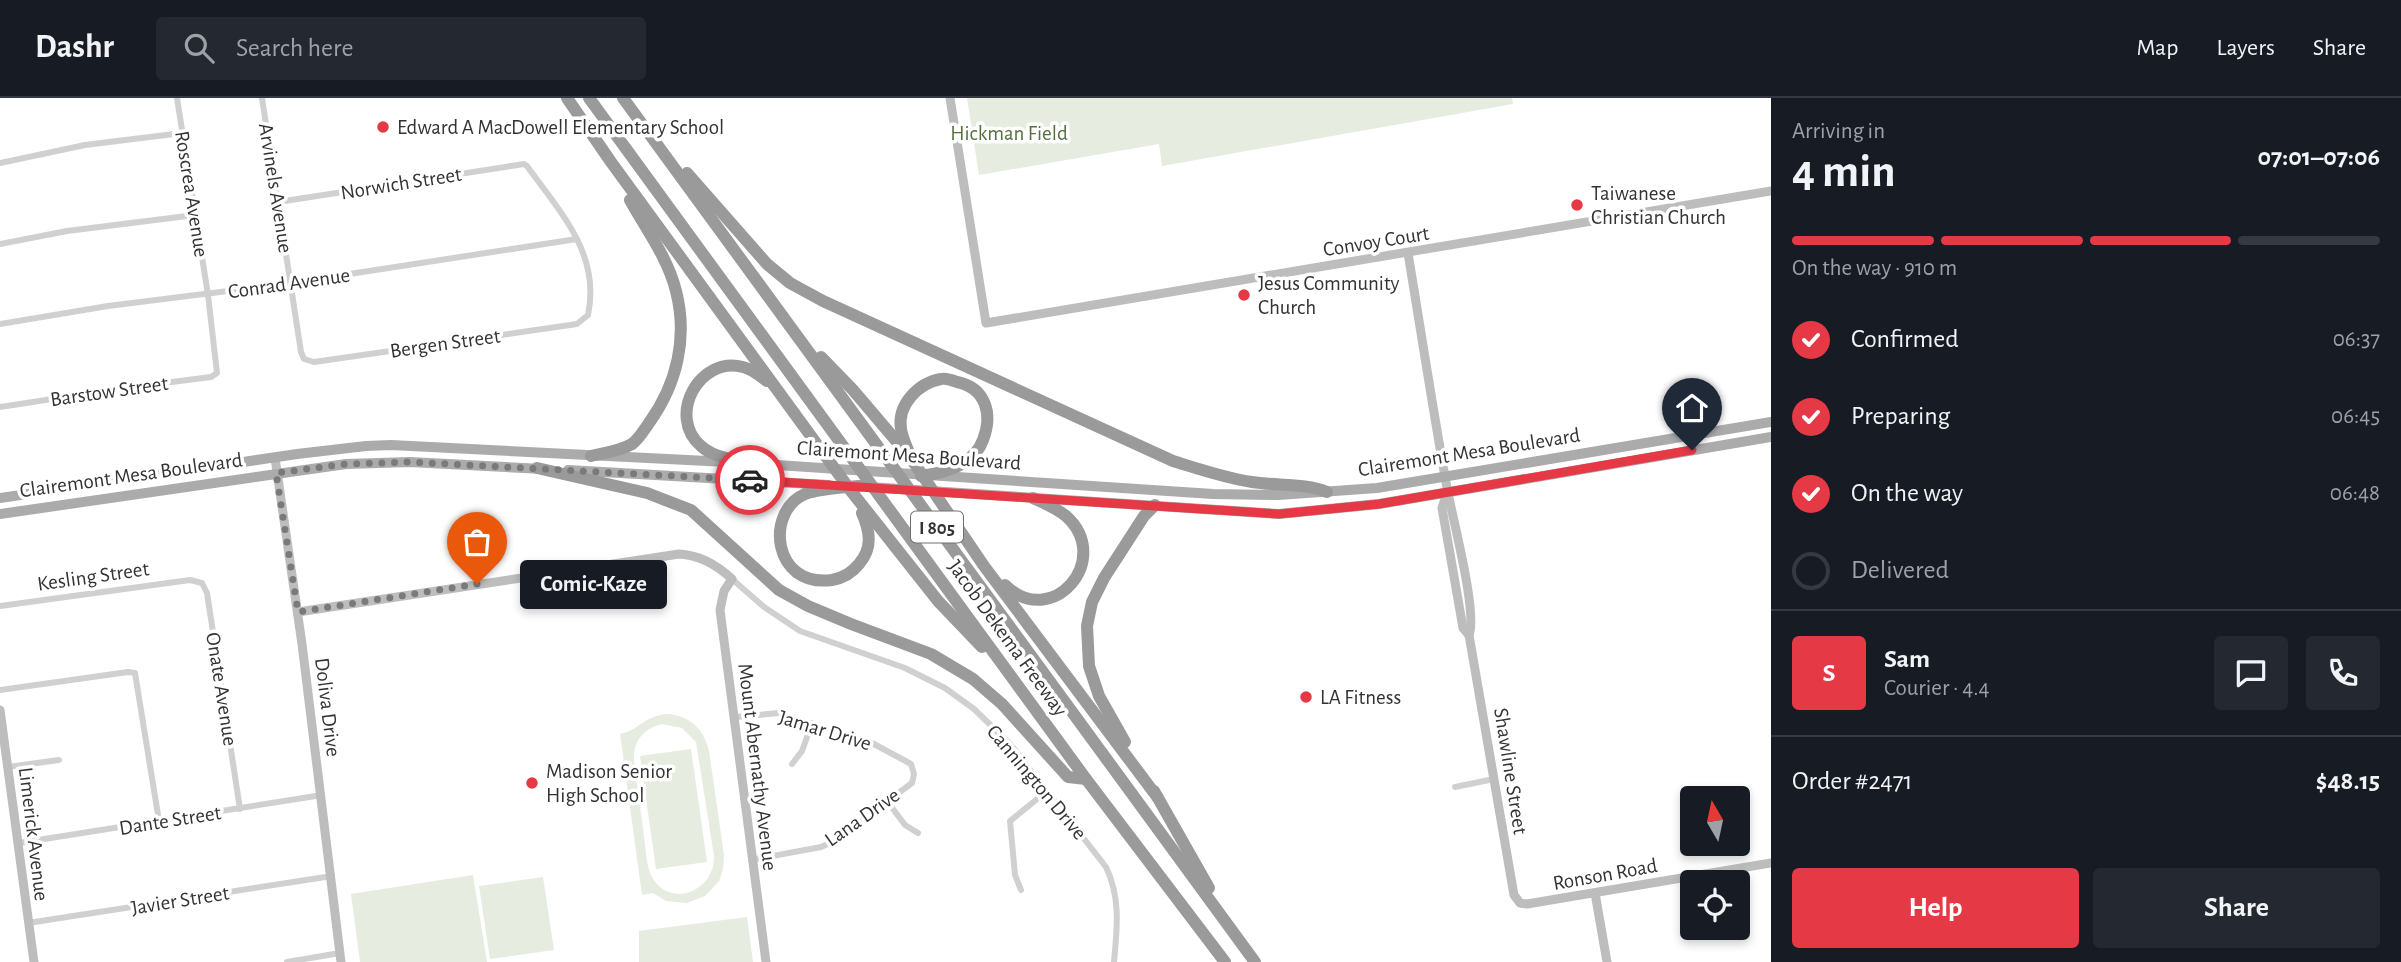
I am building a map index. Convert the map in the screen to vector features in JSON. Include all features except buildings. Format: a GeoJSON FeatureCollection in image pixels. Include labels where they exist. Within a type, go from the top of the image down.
{"type":"FeatureCollection","features":[{"type":"Feature","properties":{"kind":"highway"},"geometry":{"type":"LineString","coordinates":[[567,98],[792,408],[938,601],[1019,687]]}},
{"type":"Feature","properties":{"kind":"highway","name":"Jacob Dekema Freeway"},"geometry":{"type":"LineString","coordinates":[[589,98],[1086,779],[1225,962]]}},
{"type":"Feature","properties":{"kind":"highway","name":"Jacob Dekema Freeway"},"geometry":{"type":"LineString","coordinates":[[623,98],[1255,962]]}},
{"type":"Feature","properties":{"kind":"highway"},"geometry":{"type":"LineString","coordinates":[[635,114],[767,264],[790,283],[823,301],[1173,461],[1229,478],[1283,486],[1314,487],[1327,492]]}},
{"type":"Feature","properties":{"kind":"highway"},"geometry":{"type":"LineString","coordinates":[[591,456],[621,450],[636,440],[659,410],[673,380],[681,323],[677,292],[667,263],[611,162]]}},
{"type":"Feature","properties":{"kind":"highway"},"geometry":{"type":"LineString","coordinates":[[787,322],[853,390],[910,457],[984,566],[1158,799]]}},
{"type":"Feature","properties":{"kind":"highway"},"geometry":{"type":"LineString","coordinates":[[747,463],[713,454],[699,445],[693,437],[685,415],[695,387],[720,367],[745,367],[767,381],[792,408]]}},
{"type":"Feature","properties":{"kind":"highway"},"geometry":{"type":"LineString","coordinates":[[910,457],[901,427],[903,407],[915,390],[942,378],[969,384],[986,404],[988,427],[981,446],[970,459],[943,476],[920,476]]}},
{"type":"Feature","properties":{"kind":"highway"},"geometry":{"type":"LineString","coordinates":[[537,468],[647,493],[691,510],[779,590],[850,624],[931,654],[973,679],[1002,704],[1068,777],[1086,779]]}},
{"type":"Feature","properties":{"kind":"highway"},"geometry":{"type":"LineString","coordinates":[[826,487],[855,489],[869,529],[869,545],[861,563],[840,579],[811,580],[799,575],[782,552],[782,524],[787,510],[803,495],[826,487]]}},
{"type":"Feature","properties":{"kind":"highway"},"geometry":{"type":"LineString","coordinates":[[984,566],[1012,592],[1031,599],[1050,599],[1060,594],[1076,579],[1084,556],[1078,531],[1065,515],[1033,498]]}},
{"type":"Feature","properties":{"kind":"highway"},"geometry":{"type":"LineString","coordinates":[[1155,505],[1139,524],[1104,578],[1092,602],[1087,626],[1089,666],[1099,696],[1239,941]]}},
{"type":"Feature","properties":{"kind":"main road","name":"Clairemont Mesa Boulevard"},"geometry":{"type":"LineString","coordinates":[[943,476],[1213,494],[1278,495],[1327,492],[1377,488],[1771,422]]}},
{"type":"Feature","properties":{"kind":"main road","name":"Clairemont Mesa Boulevard"},"geometry":{"type":"LineString","coordinates":[[855,489],[953,492],[1279,514],[1379,504],[1771,437]]}},
{"type":"Feature","properties":{"kind":"main road","name":"Clairemont Mesa Boulevard"},"geometry":{"type":"LineString","coordinates":[[0,498],[275,458],[391,445],[747,463],[920,476]]}},
{"type":"Feature","properties":{"kind":"main road","name":"Clairemont Mesa Boulevard"},"geometry":{"type":"LineString","coordinates":[[0,514],[276,473],[374,462],[537,468],[826,487]]}},
{"type":"Feature","properties":{"kind":"street","name":"Roscrea Avenue"},"geometry":{"type":"LineString","coordinates":[[177,98],[208,295],[217,373]]}},
{"type":"Feature","properties":{"kind":"street","name":"Arvinels Avenue"},"geometry":{"type":"LineString","coordinates":[[262,98],[304,359]]}},
{"type":"Feature","properties":{"kind":"street","name":"Convoy Court"},"geometry":{"type":"LineString","coordinates":[[950,98],[986,323],[1771,191]]}},
{"type":"Feature","properties":{"kind":"street"},"geometry":{"type":"LineString","coordinates":[[0,163],[85,145],[182,133]]}},
{"type":"Feature","properties":{"kind":"street","name":"Norwich Street"},"geometry":{"type":"LineString","coordinates":[[278,202],[524,164],[570,225],[577,239]]}},
{"type":"Feature","properties":{"kind":"street"},"geometry":{"type":"LineString","coordinates":[[0,244],[67,231],[195,215]]}},
{"type":"Feature","properties":{"kind":"street","name":"Conrad Avenue"},"geometry":{"type":"LineString","coordinates":[[0,324],[577,239]]}},
{"type":"Feature","properties":{"kind":"street","name":"Bergen Street"},"geometry":{"type":"LineString","coordinates":[[304,359],[314,362],[577,324],[588,315],[591,300],[590,270],[577,239]]}},
{"type":"Feature","properties":{"kind":"street","name":"Shawline Street"},"geometry":{"type":"LineString","coordinates":[[1408,254],[1447,492],[1467,590],[1472,628],[1469,635],[1514,895],[1520,903],[1527,904]]}},
{"type":"Feature","properties":{"kind":"street","name":"Barstow Street"},"geometry":{"type":"LineString","coordinates":[[0,407],[117,388],[211,377],[217,373]]}},
{"type":"Feature","properties":{"kind":"street","name":"Doliva Drive"},"geometry":{"type":"LineString","coordinates":[[275,458],[298,612],[341,958]]}},
{"type":"Feature","properties":{"kind":"street"},"geometry":{"type":"LineString","coordinates":[[298,612],[679,554],[705,560],[732,579]]}},
{"type":"Feature","properties":{"kind":"street","name":"Mount Abernathy Avenue"},"geometry":{"type":"LineString","coordinates":[[732,579],[724,591],[720,610],[766,962]]}},
{"type":"Feature","properties":{"kind":"street","name":"Cannington Drive"},"geometry":{"type":"LineString","coordinates":[[732,579],[764,607],[800,631],[905,668],[945,688],[974,709],[1011,745],[1106,867],[1113,881],[1118,914],[1114,962]]}},
{"type":"Feature","properties":{"kind":"street","name":"Kesling Street"},"geometry":{"type":"LineString","coordinates":[[0,606],[190,580]]}},
{"type":"Feature","properties":{"kind":"street","name":"Onate Avenue"},"geometry":{"type":"LineString","coordinates":[[190,580],[202,583],[207,593],[240,809]]}},
{"type":"Feature","properties":{"kind":"street"},"geometry":{"type":"LineString","coordinates":[[0,690],[135,673],[159,821]]}},
{"type":"Feature","properties":{"kind":"street","name":"Limerick Avenue"},"geometry":{"type":"LineString","coordinates":[[0,710],[33,962]]}},
{"type":"Feature","properties":{"kind":"street","name":"Jamar Drive"},"geometry":{"type":"LineString","coordinates":[[735,717],[780,713],[872,743],[911,764]]}},
{"type":"Feature","properties":{"kind":"street"},"geometry":{"type":"LineString","coordinates":[[792,764],[802,751],[813,723]]}},
{"type":"Feature","properties":{"kind":"street"},"geometry":{"type":"LineString","coordinates":[[8,767],[59,760]]}},
{"type":"Feature","properties":{"kind":"street","name":"Lana Drive"},"geometry":{"type":"LineString","coordinates":[[751,860],[821,847],[832,842],[912,783],[914,774],[911,764]]}},
{"type":"Feature","properties":{"kind":"street"},"geometry":{"type":"LineString","coordinates":[[1455,787],[1494,779]]}},
{"type":"Feature","properties":{"kind":"street"},"geometry":{"type":"LineString","coordinates":[[1021,890],[1015,875],[1010,821],[1047,790]]}},
{"type":"Feature","properties":{"kind":"street","name":"Dante Street"},"geometry":{"type":"LineString","coordinates":[[19,843],[322,796]]}},
{"type":"Feature","properties":{"kind":"street"},"geometry":{"type":"LineString","coordinates":[[887,801],[905,825],[918,833]]}},
{"type":"Feature","properties":{"kind":"street","name":"Ronson Road"},"geometry":{"type":"LineString","coordinates":[[1527,904],[1771,863]]}},
{"type":"Feature","properties":{"kind":"street","name":"Javier Street"},"geometry":{"type":"LineString","coordinates":[[28,923],[332,876]]}},
{"type":"Feature","properties":{"kind":"street"},"geometry":{"type":"LineString","coordinates":[[1595,893],[1607,962]]}},
{"type":"Feature","properties":{"kind":"street"},"geometry":{"type":"LineString","coordinates":[[287,962],[341,958]]}},
{"type":"Feature","properties":{"kind":"green space","name":"Hickman Field"},"geometry":{"type":"Polygon","coordinates":[[[967,98],[1512,98],[1513,104],[1162,166],[1159,144],[979,175],[967,98]]]}},
{"type":"Feature","properties":{"kind":"green space"},"geometry":{"type":"Polygon","coordinates":[[[660,715],[683,718],[695,725],[704,736],[709,751],[724,855],[719,881],[705,896],[687,903],[666,901],[653,893],[642,895],[620,734],[660,715]],[[662,724],[649,729],[637,742],[634,754],[649,871],[658,885],[668,892],[678,894],[699,887],[707,879],[714,856],[696,742],[682,728],[662,724]]]}},
{"type":"Feature","properties":{"kind":"green space"},"geometry":{"type":"Polygon","coordinates":[[[691,749],[707,862],[656,869],[640,756],[691,749]]]}},
{"type":"Feature","properties":{"kind":"green space"},"geometry":{"type":"Polygon","coordinates":[[[473,875],[487,962],[360,962],[351,894],[473,875]]]}},
{"type":"Feature","properties":{"kind":"green space"},"geometry":{"type":"Polygon","coordinates":[[[543,877],[554,950],[490,959],[479,886],[543,877]]]}},
{"type":"Feature","properties":{"kind":"green space"},"geometry":{"type":"Polygon","coordinates":[[[747,917],[753,962],[639,962],[639,931],[747,917]]]}},
{"type":"Feature","properties":{"kind":"way so far"},"geometry":{"type":"LineString","coordinates":[[477,584],[298,612],[276,473],[346,464],[410,462],[750,480]]}},
{"type":"Feature","properties":{"kind":"place","name":"Edward A MacDowell Elementary School"},"geometry":{"type":"Point","coordinates":[383,127]}},
{"type":"Feature","properties":{"kind":"place","name":"Taiwanese Christian Church"},"geometry":{"type":"Point","coordinates":[1577,205]}},
{"type":"Feature","properties":{"kind":"place","name":"Jesus Community Church"},"geometry":{"type":"Point","coordinates":[1244,295]}},
{"type":"Feature","properties":{"kind":"place","name":"Comic-Kaze"},"geometry":{"type":"Point","coordinates":[477,584]}},
{"type":"Feature","properties":{"kind":"place","name":"LA Fitness"},"geometry":{"type":"Point","coordinates":[1306,697]}},
{"type":"Feature","properties":{"kind":"place","name":"Madison Senior High School"},"geometry":{"type":"Point","coordinates":[532,783]}},
{"type":"Feature","properties":{"kind":"route"},"geometry":{"type":"LineString","coordinates":[[750,480],[1279,514],[1379,504],[1692,450]]}}]}
